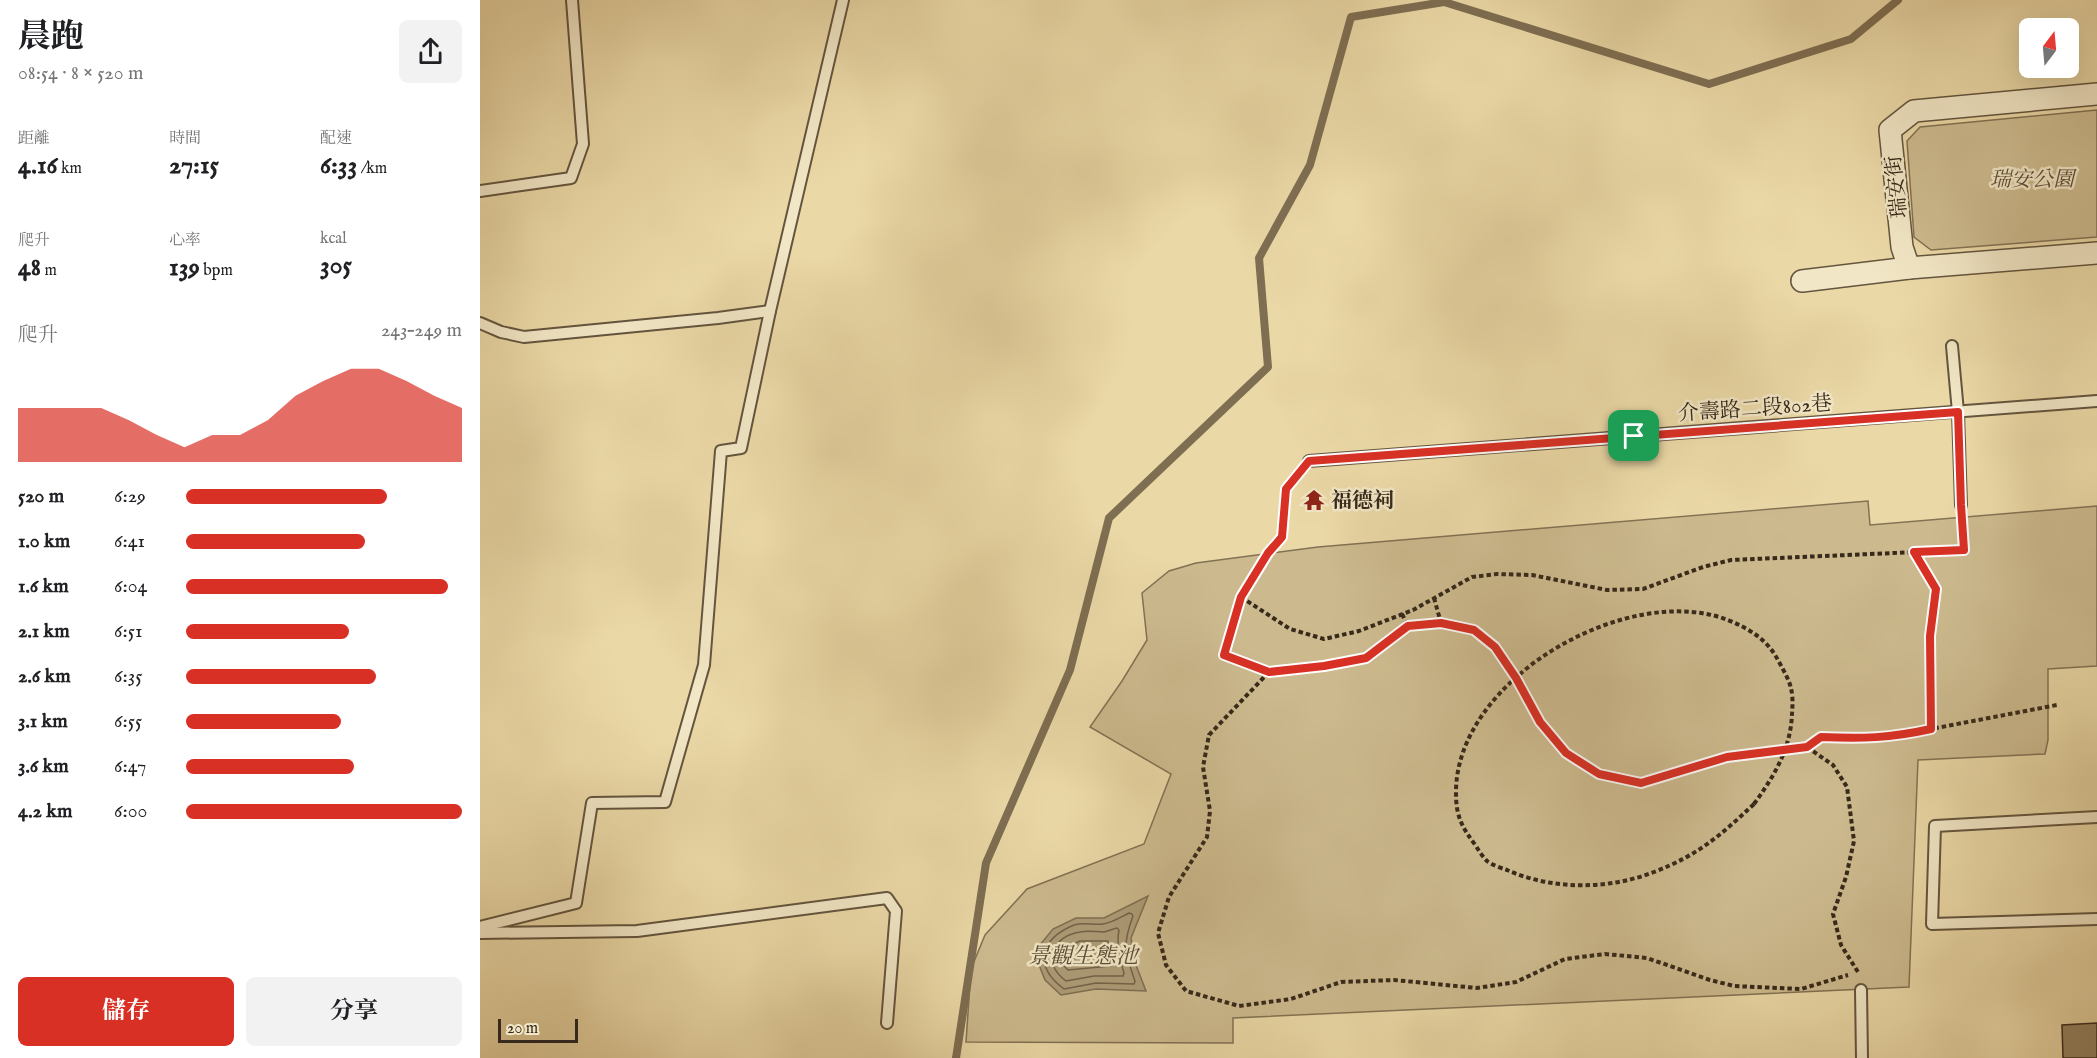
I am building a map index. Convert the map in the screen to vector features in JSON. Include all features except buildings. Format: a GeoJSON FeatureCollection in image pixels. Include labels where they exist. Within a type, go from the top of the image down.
{"type":"FeatureCollection","features":[{"type":"Feature","properties":{"kind":"street","name":"瑞安街"},"geometry":{"type":"LineString","coordinates":[[1909,268],[1902,247],[1890,130],[1914,111],[2097,94]]}},
{"type":"Feature","properties":{"kind":"street"},"geometry":{"type":"LineString","coordinates":[[1802,280],[1909,268],[2097,253]]}},
{"type":"Feature","properties":{"kind":"lane"},"geometry":{"type":"LineString","coordinates":[[480,191],[571,178],[583,144],[572,0]]}},
{"type":"Feature","properties":{"kind":"lane"},"geometry":{"type":"LineString","coordinates":[[480,927],[576,903],[592,803],[665,802],[705,665],[721,452],[741,448],[770,311],[843,0]]}},
{"type":"Feature","properties":{"kind":"lane"},"geometry":{"type":"LineString","coordinates":[[480,323],[501,332],[524,337],[770,311]]}},
{"type":"Feature","properties":{"kind":"lane"},"geometry":{"type":"LineString","coordinates":[[1952,346],[1958,412],[1961,505]]}},
{"type":"Feature","properties":{"kind":"lane","name":"介壽路二段802巷"},"geometry":{"type":"LineString","coordinates":[[1309,461],[2097,401]]}},
{"type":"Feature","properties":{"kind":"lane"},"geometry":{"type":"LineString","coordinates":[[2097,818],[1935,826],[1932,924],[2097,919]]}},
{"type":"Feature","properties":{"kind":"lane"},"geometry":{"type":"LineString","coordinates":[[480,933],[637,931],[887,898],[896,911],[887,1023]]}},
{"type":"Feature","properties":{"kind":"lane"},"geometry":{"type":"LineString","coordinates":[[1861,990],[1862,1058]]}},
{"type":"Feature","properties":{"kind":"path"},"geometry":{"type":"LineString","coordinates":[[1309,461],[1286,489],[1282,537],[1268,553],[1241,597],[1224,655],[1269,672],[1324,666],[1366,658],[1408,626],[1441,623],[1474,630],[1495,647],[1516,678],[1540,722],[1566,753],[1599,774],[1641,783],[1727,757],[1807,747],[1821,737],[1861,739],[1902,735],[2057,705]]}},
{"type":"Feature","properties":{"kind":"path"},"geometry":{"type":"LineString","coordinates":[[1241,597],[1290,629],[1324,639],[1359,631],[1402,614],[1472,577],[1497,574],[1532,575],[1606,590],[1643,589],[1703,567],[1731,560],[1964,550],[1961,505]]}},
{"type":"Feature","properties":{"kind":"path"},"geometry":{"type":"LineString","coordinates":[[1914,552],[1936,589],[1930,636],[1931,729]]}},
{"type":"Feature","properties":{"kind":"path"},"geometry":{"type":"LineString","coordinates":[[1434,598],[1441,623]]}},
{"type":"Feature","properties":{"kind":"path"},"geometry":{"type":"LineString","coordinates":[[1699,611],[1754,632],[1773,650],[1791,682],[1791,728],[1783,757],[1774,777],[1754,804],[1721,835],[1689,857],[1627,881],[1571,885],[1524,878],[1487,862],[1459,821],[1456,804],[1456,783],[1462,753],[1477,724],[1499,693],[1516,678],[1533,663],[1599,627],[1624,618],[1699,611]]}},
{"type":"Feature","properties":{"kind":"path"},"geometry":{"type":"LineString","coordinates":[[1402,614],[1408,626]]}},
{"type":"Feature","properties":{"kind":"path"},"geometry":{"type":"LineString","coordinates":[[1269,672],[1209,735],[1203,767],[1210,811],[1207,837],[1169,897],[1158,933],[1166,965],[1186,991],[1239,1006],[1291,999],[1341,982],[1394,980],[1477,988],[1516,982],[1565,958],[1605,954],[1647,958],[1734,986],[1801,989],[1858,972],[1841,945],[1833,914],[1846,877],[1854,841],[1847,787],[1833,765],[1807,747]]}},
{"type":"Feature","properties":{"kind":"green space","name":"瑞安公園"},"geometry":{"type":"Polygon","coordinates":[[[2097,110],[2097,237],[1931,250],[1914,237],[1907,141],[1920,127],[2097,110]]]}},
{"type":"Feature","properties":{"kind":"green space"},"geometry":{"type":"Polygon","coordinates":[[[1868,501],[1870,525],[2097,506],[2097,666],[2048,669],[2048,740],[2045,754],[1918,760],[1909,987],[1233,1018],[1233,1043],[966,1042],[971,969],[985,935],[1027,889],[1144,844],[1171,774],[1090,727],[1147,640],[1142,593],[1169,571],[1196,563],[1318,547],[1868,501]]]}},
{"type":"Feature","properties":{"kind":"water","name":"景觀生態池"},"geometry":{"type":"Polygon","coordinates":[[[1148,896],[1131,938],[1134,960],[1146,991],[1096,989],[1061,995],[1045,980],[1037,960],[1039,946],[1053,929],[1076,918],[1104,918],[1148,896]]]}},
{"type":"Feature","properties":{"kind":"waterway"},"geometry":{"type":"LineString","coordinates":[[956,1058],[986,863],[1070,670],[1109,518],[1268,367],[1259,258],[1310,165],[1351,17],[1444,2],[1709,84],[1851,39],[1898,0]]}},
{"type":"Feature","properties":{"kind":"place","name":"福德祠"},"geometry":{"type":"Point","coordinates":[1314,500]}},
{"type":"Feature","properties":{"kind":"route"},"geometry":{"type":"LineString","coordinates":[[1958,412],[1964,550],[1914,552],[1936,589],[1930,636],[1931,729],[1902,735],[1861,739],[1821,737],[1807,747],[1727,757],[1641,783],[1599,774],[1566,753],[1540,722],[1516,678],[1495,647],[1474,630],[1441,623],[1408,626],[1366,658],[1324,666],[1269,672],[1224,655],[1241,597],[1268,553],[1282,537],[1286,489],[1309,461],[1634,436],[1958,412]]}}]}
